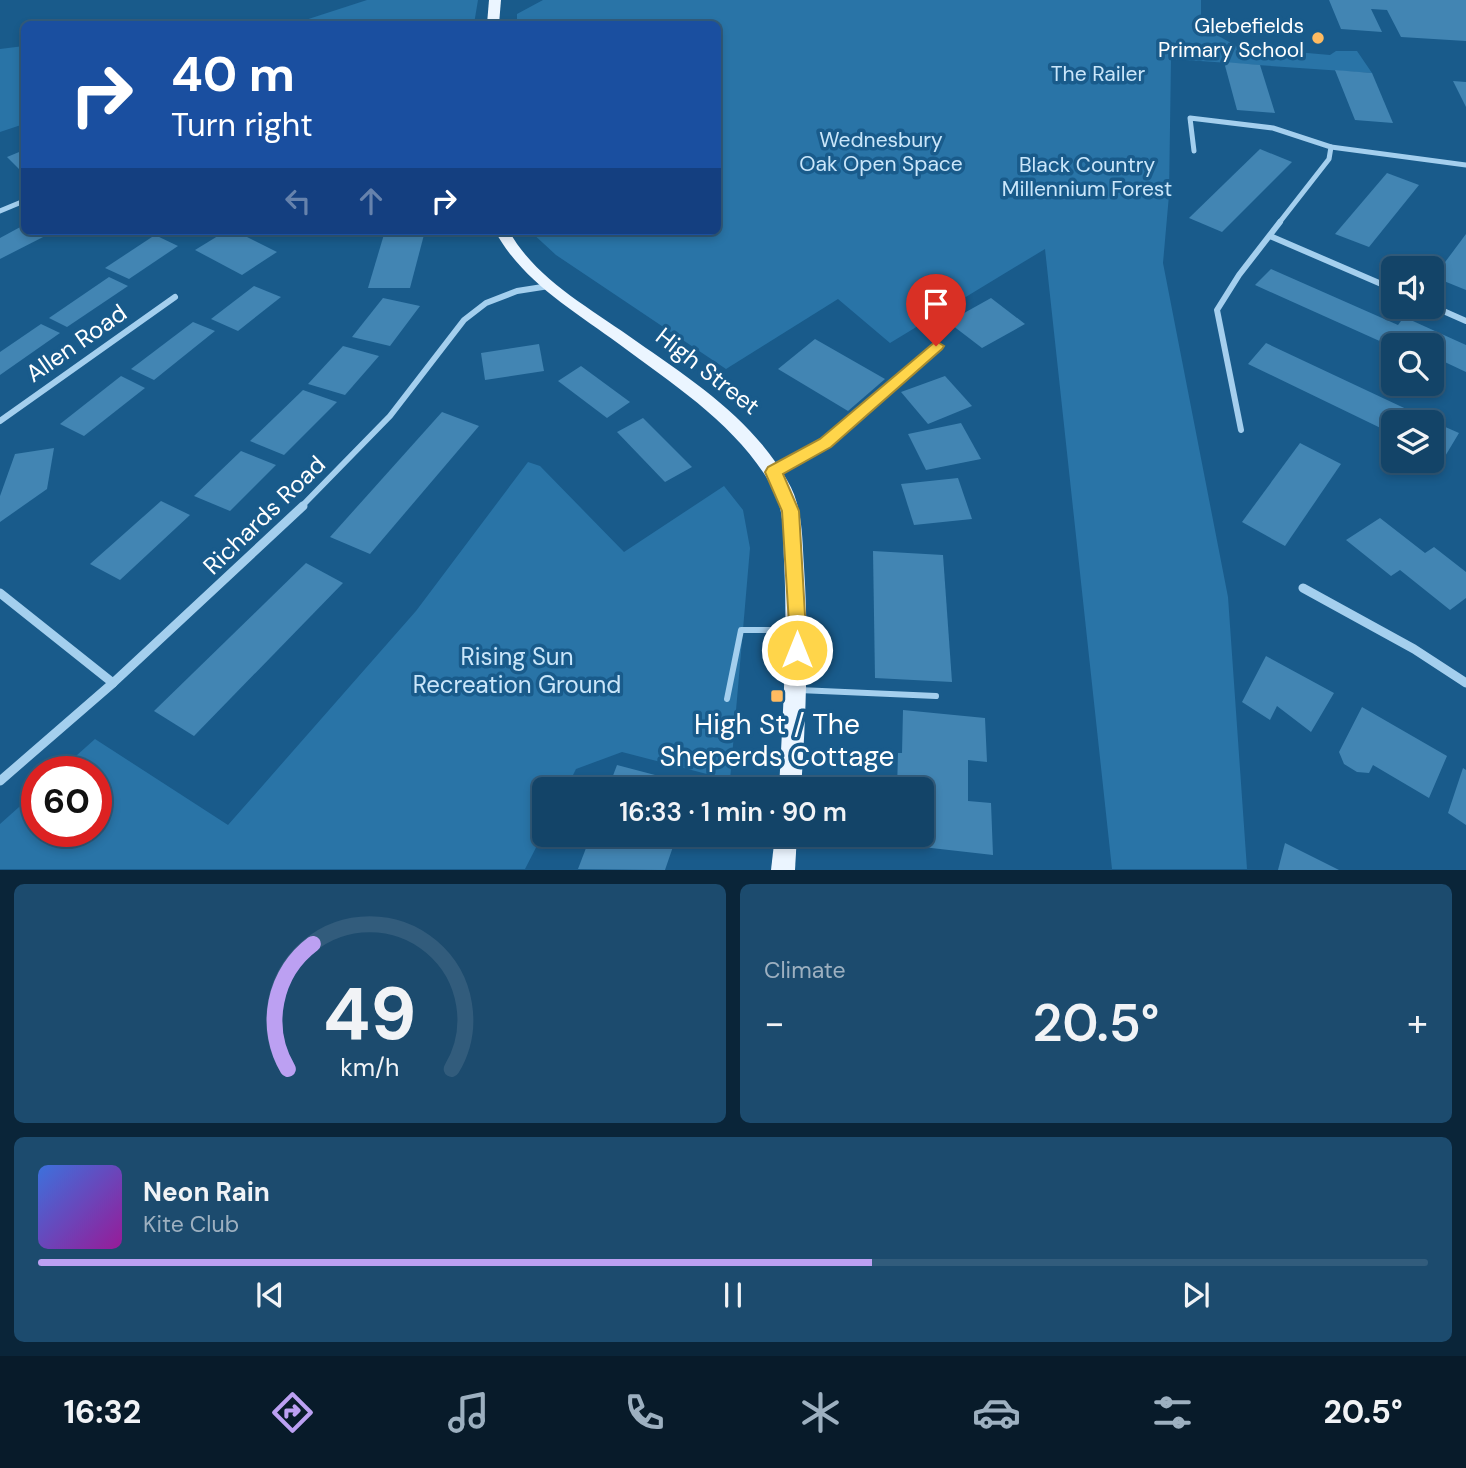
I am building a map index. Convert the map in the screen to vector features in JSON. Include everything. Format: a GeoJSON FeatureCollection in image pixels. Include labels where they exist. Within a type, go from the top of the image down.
{"type":"FeatureCollection","features":[{"type":"Feature","properties":{"kind":"main road"},"geometry":{"type":"LineString","coordinates":[[493,21],[495,0]]}},
{"type":"Feature","properties":{"kind":"main road","name":"High Street"},"geometry":{"type":"LineString","coordinates":[[504,235],[513,251],[549,286],[695,391],[749,439],[774,472],[791,511],[798,630],[791,777]]}},
{"type":"Feature","properties":{"kind":"main road"},"geometry":{"type":"LineString","coordinates":[[783,870],[785,847]]}},
{"type":"Feature","properties":{"kind":"street"},"geometry":{"type":"LineString","coordinates":[[1194,151],[1190,118],[1273,128],[1331,147],[1466,165]]}},
{"type":"Feature","properties":{"kind":"street"},"geometry":{"type":"LineString","coordinates":[[1241,430],[1217,310],[1239,275],[1329,159],[1331,147]]}},
{"type":"Feature","properties":{"kind":"street"},"geometry":{"type":"LineString","coordinates":[[0,211],[21,202]]}},
{"type":"Feature","properties":{"kind":"street"},"geometry":{"type":"LineString","coordinates":[[1270,236],[1381,284]]}},
{"type":"Feature","properties":{"kind":"street","name":"Richards Road"},"geometry":{"type":"LineString","coordinates":[[0,781],[113,683],[288,521],[390,416],[464,320],[486,303],[517,292],[549,286]]}},
{"type":"Feature","properties":{"kind":"street","name":"Allen Road"},"geometry":{"type":"LineString","coordinates":[[0,421],[175,298]]}},
{"type":"Feature","properties":{"kind":"street"},"geometry":{"type":"LineString","coordinates":[[1444,311],[1466,321]]}},
{"type":"Feature","properties":{"kind":"street"},"geometry":{"type":"LineString","coordinates":[[1303,588],[1414,649],[1466,683]]}},
{"type":"Feature","properties":{"kind":"street"},"geometry":{"type":"LineString","coordinates":[[0,593],[113,683]]}},
{"type":"Feature","properties":{"kind":"lane"},"geometry":{"type":"LineString","coordinates":[[774,472],[826,443],[936,346]]}},
{"type":"Feature","properties":{"kind":"lane"},"geometry":{"type":"LineString","coordinates":[[727,699],[741,630],[798,630]]}},
{"type":"Feature","properties":{"kind":"lane"},"geometry":{"type":"LineString","coordinates":[[796,690],[936,696]]}},
{"type":"Feature","properties":{"kind":"green space"},"geometry":{"type":"Polygon","coordinates":[[[367,0],[478,0],[474,21],[302,21],[367,0]]]}},
{"type":"Feature","properties":{"kind":"green space","name":"Black Country Millennium Forest"},"geometry":{"type":"Polygon","coordinates":[[[543,0],[1201,0],[1201,26],[1238,47],[1330,55],[1336,51],[1357,51],[1372,73],[1171,59],[1169,195],[1163,263],[1228,597],[1247,869],[1112,869],[1045,249],[890,343],[838,299],[726,369],[556,255],[534,235],[721,235],[721,21],[517,21],[517,14],[543,0]]]}},
{"type":"Feature","properties":{"kind":"green space"},"geometry":{"type":"Polygon","coordinates":[[[21,46],[21,125],[0,132],[0,49],[21,46]]]}},
{"type":"Feature","properties":{"kind":"green space","name":"Rising Sun Recreation Ground"},"geometry":{"type":"Polygon","coordinates":[[[528,462],[540,466],[624,552],[724,486],[743,510],[750,548],[730,777],[718,777],[622,752],[576,769],[572,777],[532,777],[532,847],[536,847],[525,869],[0,869],[0,824],[21,805],[21,847],[112,847],[112,756],[76,756],[95,739],[228,825],[416,611],[528,462]]]}},
{"type":"Feature","properties":{"kind":"building"},"geometry":{"type":"Polygon","coordinates":[[[1329,0],[1466,0],[1466,41],[1401,37],[1387,10],[1371,9],[1382,32],[1341,29],[1329,0]]]}},
{"type":"Feature","properties":{"kind":"building"},"geometry":{"type":"Polygon","coordinates":[[[1224,62],[1260,65],[1275,113],[1237,110],[1224,62]]]}},
{"type":"Feature","properties":{"kind":"building"},"geometry":{"type":"Polygon","coordinates":[[[1335,70],[1372,73],[1393,123],[1355,120],[1335,70]]]}},
{"type":"Feature","properties":{"kind":"building"},"geometry":{"type":"Polygon","coordinates":[[[1453,81],[1466,82],[1466,107],[1453,81]]]}},
{"type":"Feature","properties":{"kind":"building"},"geometry":{"type":"Polygon","coordinates":[[[1260,149],[1292,162],[1222,232],[1189,218],[1260,149]]]}},
{"type":"Feature","properties":{"kind":"building"},"geometry":{"type":"Polygon","coordinates":[[[21,151],[21,171],[7,157],[21,151]]]}},
{"type":"Feature","properties":{"kind":"building"},"geometry":{"type":"Polygon","coordinates":[[[1387,173],[1419,185],[1369,247],[1335,234],[1387,173]]]}},
{"type":"Feature","properties":{"kind":"building"},"geometry":{"type":"Polygon","coordinates":[[[21,227],[21,235],[47,235],[0,259],[0,238],[21,227]]]}},
{"type":"Feature","properties":{"kind":"building"},"geometry":{"type":"Polygon","coordinates":[[[1466,234],[1466,290],[1444,281],[1444,264],[1466,234]]]}},
{"type":"Feature","properties":{"kind":"building"},"geometry":{"type":"Polygon","coordinates":[[[155,235],[178,246],[129,279],[105,268],[155,235]]]}},
{"type":"Feature","properties":{"kind":"building"},"geometry":{"type":"Polygon","coordinates":[[[219,235],[243,235],[277,252],[242,275],[195,250],[219,235]]]}},
{"type":"Feature","properties":{"kind":"building"},"geometry":{"type":"Polygon","coordinates":[[[384,235],[424,235],[410,288],[368,288],[384,235]]]}},
{"type":"Feature","properties":{"kind":"building"},"geometry":{"type":"Polygon","coordinates":[[[1271,269],[1381,319],[1398,325],[1402,319],[1408,319],[1439,333],[1381,333],[1381,342],[1255,285],[1271,269]]]}},
{"type":"Feature","properties":{"kind":"building"},"geometry":{"type":"Polygon","coordinates":[[[109,277],[128,286],[67,327],[49,318],[109,277]]]}},
{"type":"Feature","properties":{"kind":"building"},"geometry":{"type":"Polygon","coordinates":[[[254,286],[281,297],[238,331],[211,319],[254,286]]]}},
{"type":"Feature","properties":{"kind":"building"},"geometry":{"type":"Polygon","coordinates":[[[383,298],[420,306],[390,346],[352,337],[383,298]]]}},
{"type":"Feature","properties":{"kind":"building"},"geometry":{"type":"Polygon","coordinates":[[[991,298],[1025,324],[982,348],[948,322],[991,298]]]}},
{"type":"Feature","properties":{"kind":"building"},"geometry":{"type":"Polygon","coordinates":[[[193,322],[215,331],[154,380],[131,369],[193,322]]]}},
{"type":"Feature","properties":{"kind":"building"},"geometry":{"type":"Polygon","coordinates":[[[41,324],[60,333],[0,375],[0,352],[41,324]]]}},
{"type":"Feature","properties":{"kind":"building"},"geometry":{"type":"Polygon","coordinates":[[[1444,335],[1466,345],[1466,372],[1444,362],[1444,335]]]}},
{"type":"Feature","properties":{"kind":"building"},"geometry":{"type":"Polygon","coordinates":[[[815,339],[885,379],[848,411],[778,369],[815,339]]]}},
{"type":"Feature","properties":{"kind":"building"},"geometry":{"type":"Polygon","coordinates":[[[1266,343],[1408,410],[1381,410],[1381,428],[1248,364],[1266,343]]]}},
{"type":"Feature","properties":{"kind":"building"},"geometry":{"type":"Polygon","coordinates":[[[539,344],[544,371],[485,380],[481,353],[539,344]]]}},
{"type":"Feature","properties":{"kind":"building"},"geometry":{"type":"Polygon","coordinates":[[[343,346],[379,356],[345,395],[308,384],[343,346]]]}},
{"type":"Feature","properties":{"kind":"building"},"geometry":{"type":"Polygon","coordinates":[[[581,366],[630,402],[607,418],[558,381],[581,366]]]}},
{"type":"Feature","properties":{"kind":"building"},"geometry":{"type":"Polygon","coordinates":[[[121,376],[145,388],[84,436],[60,424],[121,376]]]}},
{"type":"Feature","properties":{"kind":"building"},"geometry":{"type":"Polygon","coordinates":[[[945,376],[972,406],[928,424],[901,392],[945,376]]]}},
{"type":"Feature","properties":{"kind":"building"},"geometry":{"type":"Polygon","coordinates":[[[303,390],[337,402],[284,455],[250,441],[303,390]]]}},
{"type":"Feature","properties":{"kind":"building"},"geometry":{"type":"Polygon","coordinates":[[[442,412],[479,426],[370,554],[330,537],[442,412]]]}},
{"type":"Feature","properties":{"kind":"building"},"geometry":{"type":"Polygon","coordinates":[[[643,418],[692,467],[665,482],[617,432],[643,418]]]}},
{"type":"Feature","properties":{"kind":"building"},"geometry":{"type":"Polygon","coordinates":[[[961,423],[981,459],[926,470],[908,434],[961,423]]]}},
{"type":"Feature","properties":{"kind":"building"},"geometry":{"type":"Polygon","coordinates":[[[1444,426],[1459,433],[1444,458],[1444,426]]]}},
{"type":"Feature","properties":{"kind":"building"},"geometry":{"type":"Polygon","coordinates":[[[1300,443],[1341,464],[1285,546],[1242,522],[1300,443]]]}},
{"type":"Feature","properties":{"kind":"building"},"geometry":{"type":"Polygon","coordinates":[[[54,448],[47,489],[0,522],[0,496],[15,454],[54,448]]]}},
{"type":"Feature","properties":{"kind":"building"},"geometry":{"type":"Polygon","coordinates":[[[241,451],[276,465],[230,511],[194,496],[241,451]]]}},
{"type":"Feature","properties":{"kind":"building"},"geometry":{"type":"Polygon","coordinates":[[[958,478],[972,519],[914,525],[901,484],[958,478]]]}},
{"type":"Feature","properties":{"kind":"building"},"geometry":{"type":"Polygon","coordinates":[[[161,501],[190,515],[120,580],[90,564],[161,501]]]}},
{"type":"Feature","properties":{"kind":"building"},"geometry":{"type":"Polygon","coordinates":[[[1380,518],[1425,553],[1434,547],[1466,572],[1466,598],[1450,610],[1400,570],[1391,576],[1346,540],[1380,518]]]}},
{"type":"Feature","properties":{"kind":"building"},"geometry":{"type":"Polygon","coordinates":[[[873,551],[943,555],[952,682],[875,678],[873,551]]]}},
{"type":"Feature","properties":{"kind":"building"},"geometry":{"type":"Polygon","coordinates":[[[306,563],[343,583],[194,736],[154,711],[306,563]]]}},
{"type":"Feature","properties":{"kind":"building"},"geometry":{"type":"Polygon","coordinates":[[[1266,656],[1334,693],[1311,732],[1277,706],[1270,720],[1242,702],[1266,656]]]}},
{"type":"Feature","properties":{"kind":"building"},"geometry":{"type":"Polygon","coordinates":[[[1362,707],[1447,756],[1429,798],[1373,765],[1369,773],[1357,772],[1344,764],[1339,752],[1362,707]]]}},
{"type":"Feature","properties":{"kind":"building"},"geometry":{"type":"Polygon","coordinates":[[[903,710],[985,718],[987,762],[968,760],[968,801],[991,803],[993,855],[922,847],[934,847],[934,777],[897,777],[898,753],[902,753],[903,710]]]}},
{"type":"Feature","properties":{"kind":"building"},"geometry":{"type":"Polygon","coordinates":[[[617,765],[663,777],[612,777],[617,765]]]}},
{"type":"Feature","properties":{"kind":"building"},"geometry":{"type":"Polygon","coordinates":[[[1463,768],[1466,770],[1466,825],[1448,813],[1463,768]]]}},
{"type":"Feature","properties":{"kind":"building"},"geometry":{"type":"Polygon","coordinates":[[[1285,843],[1339,870],[1278,870],[1285,843]]]}},
{"type":"Feature","properties":{"kind":"building"},"geometry":{"type":"Polygon","coordinates":[[[586,847],[673,847],[665,870],[578,869],[586,847]]]}},
{"type":"Feature","properties":{"kind":"place","name":"Glebefields Primary School"},"geometry":{"type":"Point","coordinates":[1318,38]}},
{"type":"Feature","properties":{"kind":"place","name":"High St / The Sheperds Cottage"},"geometry":{"type":"Point","coordinates":[777,696]}},
{"type":"Feature","properties":{"kind":"route"},"geometry":{"type":"LineString","coordinates":[[797,650],[791,511],[774,472],[826,443],[870,407],[936,346]]}},
{"type":"Feature","properties":{"kind":"park label","name":"The Railer"},"geometry":{"type":"Point","coordinates":[1098,74]}},
{"type":"Feature","properties":{"kind":"park label","name":"Wednesbury Oak Open Space"},"geometry":{"type":"Point","coordinates":[881,152]}}]}
